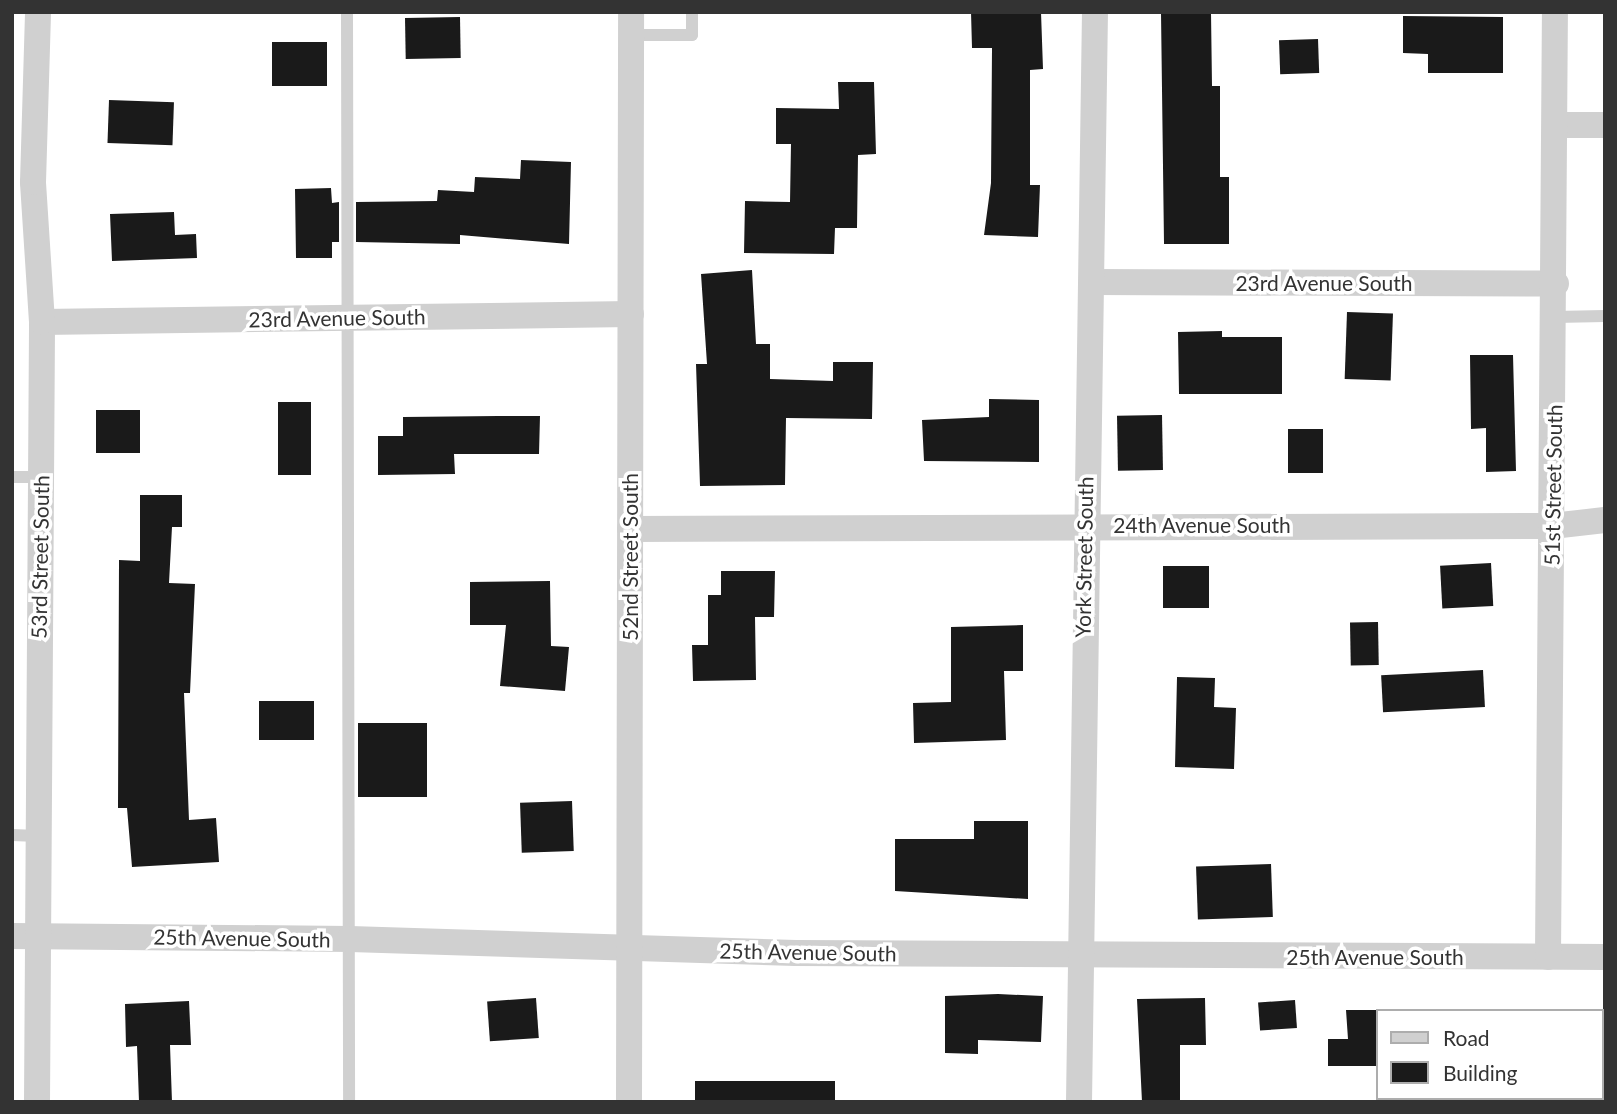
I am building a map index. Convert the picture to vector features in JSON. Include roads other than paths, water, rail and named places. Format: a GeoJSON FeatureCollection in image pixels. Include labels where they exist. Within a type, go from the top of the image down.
{"type":"FeatureCollection","features":[{"type":"Feature","properties":{"kind":"street","name":"53rd Street South"},"geometry":{"type":"LineString","coordinates":[[37,1102],[24,936],[25,836],[41,477],[42,322],[23,182],[38,12]]}},
{"type":"Feature","properties":{"kind":"street","name":"York Street South"},"geometry":{"type":"LineString","coordinates":[[1079,1102],[1084,524],[1092,282],[1095,12]]}},
{"type":"Feature","properties":{"kind":"street","name":"51st Street South"},"geometry":{"type":"LineString","coordinates":[[1548,957],[1556,284],[1555,12]]}},
{"type":"Feature","properties":{"kind":"street","name":"52nd Street South"},"geometry":{"type":"LineString","coordinates":[[629,1102],[627,948],[631,24]]}},
{"type":"Feature","properties":{"kind":"street"},"geometry":{"type":"LineString","coordinates":[[1556,125],[1605,125]]}},
{"type":"Feature","properties":{"kind":"street","name":"23rd Avenue South"},"geometry":{"type":"LineString","coordinates":[[1092,282],[1556,284]]}},
{"type":"Feature","properties":{"kind":"street","name":"23rd Avenue South"},"geometry":{"type":"LineString","coordinates":[[42,322],[631,314]]}},
{"type":"Feature","properties":{"kind":"street","name":"24th Avenue South"},"geometry":{"type":"LineString","coordinates":[[630,529],[1084,524],[1552,526],[1605,520]]}},
{"type":"Feature","properties":{"kind":"street","name":"25th Avenue South"},"geometry":{"type":"LineString","coordinates":[[24,936],[350,939],[627,948],[1079,956],[1605,957]]}},
{"type":"Feature","properties":{"kind":"lane"},"geometry":{"type":"LineString","coordinates":[[347,12],[351,317],[349,1102]]}},
{"type":"Feature","properties":{"kind":"lane"},"geometry":{"type":"LineString","coordinates":[[631,24],[692,35],[692,12]]}},
{"type":"Feature","properties":{"kind":"lane"},"geometry":{"type":"LineString","coordinates":[[1555,317],[1605,316]]}},
{"type":"Feature","properties":{"kind":"lane"},"geometry":{"type":"LineString","coordinates":[[12,477],[41,477]]}}]}
